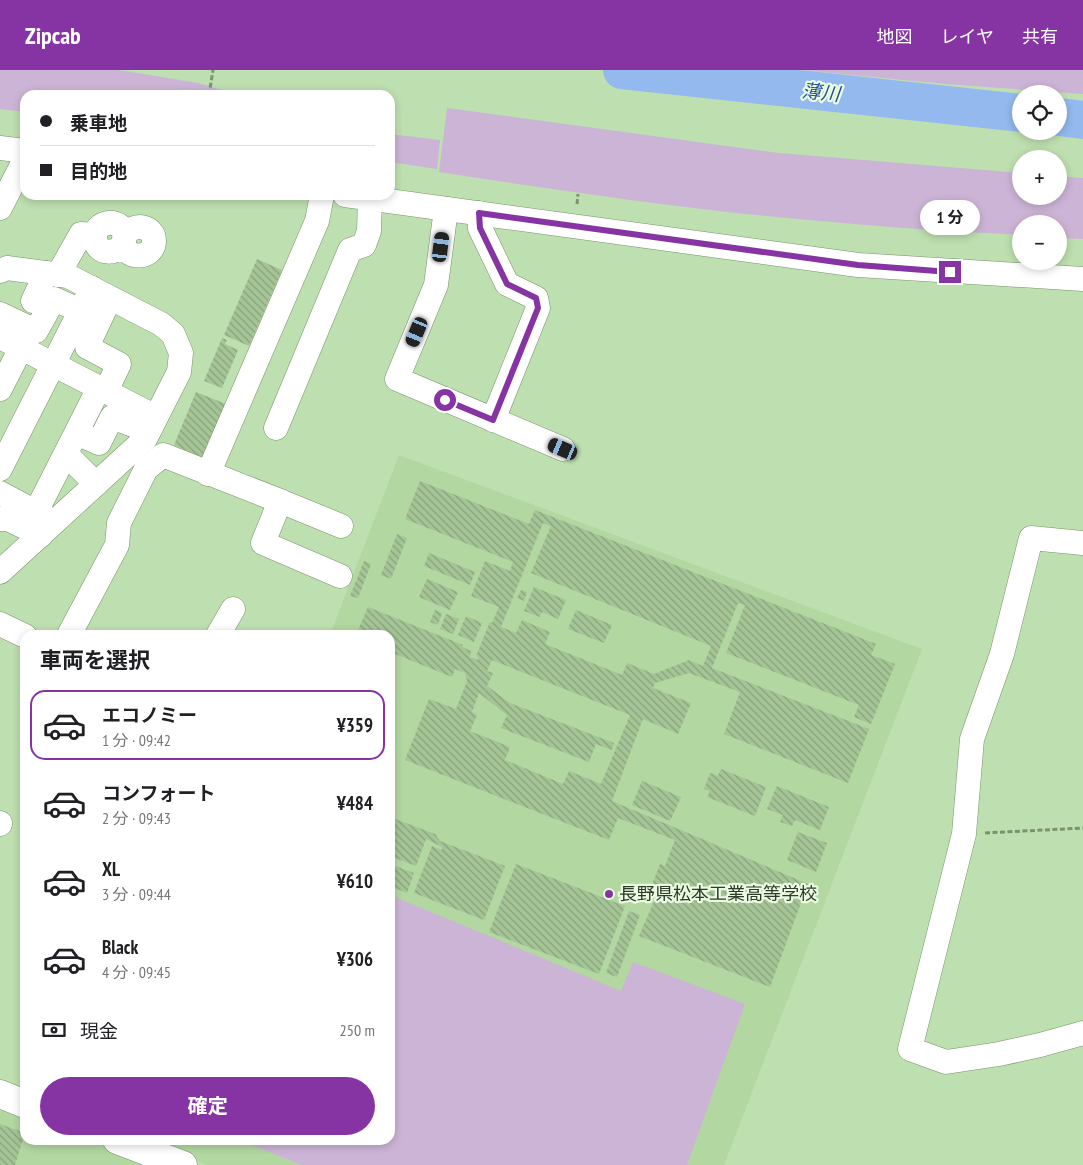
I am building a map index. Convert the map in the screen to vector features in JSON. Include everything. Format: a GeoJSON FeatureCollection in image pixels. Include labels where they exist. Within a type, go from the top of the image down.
{"type":"FeatureCollection","features":[{"type":"Feature","properties":{"kind":"main road"},"geometry":{"type":"LineString","coordinates":[[0,1094],[20,1102]]}},
{"type":"Feature","properties":{"kind":"main road"},"geometry":{"type":"LineString","coordinates":[[130,1145],[183,1165]]}},
{"type":"Feature","properties":{"kind":"street"},"geometry":{"type":"LineString","coordinates":[[0,148],[20,150]]}},
{"type":"Feature","properties":{"kind":"street"},"geometry":{"type":"LineString","coordinates":[[0,208],[20,169]]}},
{"type":"Feature","properties":{"kind":"street"},"geometry":{"type":"LineString","coordinates":[[208,474],[317,220],[321,200]]}},
{"type":"Feature","properties":{"kind":"street"},"geometry":{"type":"LineString","coordinates":[[276,428],[350,250],[364,245],[369,231],[370,200]]}},
{"type":"Feature","properties":{"kind":"street"},"geometry":{"type":"LineString","coordinates":[[384,200],[858,265],[1083,279]]}},
{"type":"Feature","properties":{"kind":"street"},"geometry":{"type":"LineString","coordinates":[[446,209],[436,285],[397,380],[563,449]]}},
{"type":"Feature","properties":{"kind":"street"},"geometry":{"type":"LineString","coordinates":[[479,213],[480,228],[507,284],[536,298],[538,308],[493,420]]}},
{"type":"Feature","properties":{"kind":"street"},"geometry":{"type":"LineString","coordinates":[[81,311],[54,299],[36,331],[17,303],[52,274],[81,234],[95,236],[100,226],[109,222],[118,225],[122,229],[124,240],[129,230],[133,227],[143,227],[151,233],[157,244]]}},
{"type":"Feature","properties":{"kind":"street"},"geometry":{"type":"LineString","coordinates":[[0,271],[7,268],[68,276],[161,324],[172,334],[181,353],[179,372],[145,439],[96,484],[44,523],[0,572]]}},
{"type":"Feature","properties":{"kind":"street"},"geometry":{"type":"LineString","coordinates":[[0,469],[81,311],[101,293]]}},
{"type":"Feature","properties":{"kind":"street"},"geometry":{"type":"LineString","coordinates":[[44,523],[66,454],[119,364],[87,347],[101,293]]}},
{"type":"Feature","properties":{"kind":"street"},"geometry":{"type":"LineString","coordinates":[[0,389],[5,340],[103,389],[153,424]]}},
{"type":"Feature","properties":{"kind":"street"},"geometry":{"type":"LineString","coordinates":[[77,433],[100,444],[112,417],[153,424]]}},
{"type":"Feature","properties":{"kind":"street"},"geometry":{"type":"LineString","coordinates":[[66,454],[96,484]]}},
{"type":"Feature","properties":{"kind":"street"},"geometry":{"type":"LineString","coordinates":[[72,630],[116,545],[119,523],[146,469],[162,455],[341,526]]}},
{"type":"Feature","properties":{"kind":"street"},"geometry":{"type":"LineString","coordinates":[[0,493],[44,523]]}},
{"type":"Feature","properties":{"kind":"street"},"geometry":{"type":"LineString","coordinates":[[280,501],[264,543],[340,576]]}},
{"type":"Feature","properties":{"kind":"street"},"geometry":{"type":"LineString","coordinates":[[0,519],[44,523]]}},
{"type":"Feature","properties":{"kind":"street"},"geometry":{"type":"LineString","coordinates":[[1083,543],[1030,538],[1002,654],[972,739],[964,834],[910,1049],[946,1062],[999,1054],[1083,1033]]}},
{"type":"Feature","properties":{"kind":"street"},"geometry":{"type":"LineString","coordinates":[[221,630],[233,609]]}},
{"type":"Feature","properties":{"kind":"street"},"geometry":{"type":"LineString","coordinates":[[0,624],[20,634]]}},
{"type":"Feature","properties":{"kind":"path"},"geometry":{"type":"LineString","coordinates":[[210,90],[213,70]]}},
{"type":"Feature","properties":{"kind":"path"},"geometry":{"type":"LineString","coordinates":[[964,834],[1083,828]]}},
{"type":"Feature","properties":{"kind":"shaded area"},"geometry":{"type":"Polygon","coordinates":[[[0,70],[119,70],[198,83],[222,90],[20,90],[20,111],[0,109],[0,70]]]}},
{"type":"Feature","properties":{"kind":"shaded area"},"geometry":{"type":"Polygon","coordinates":[[[801,70],[1083,70],[1083,94],[1067,93],[1067,85],[1012,85],[1012,89],[801,70]]]}},
{"type":"Feature","properties":{"kind":"shaded area"},"geometry":{"type":"Polygon","coordinates":[[[447,108],[779,153],[1012,172],[1012,205],[1067,205],[1067,177],[1083,178],[1083,239],[1067,238],[1067,215],[1012,215],[1012,235],[929,230],[734,213],[439,172],[447,108]]]}},
{"type":"Feature","properties":{"kind":"shaded area"},"geometry":{"type":"Polygon","coordinates":[[[395,135],[440,140],[437,169],[395,163],[395,135]]]}},
{"type":"Feature","properties":{"kind":"shaded area","name":"長野県松本工業高等学校"},"geometry":{"type":"Polygon","coordinates":[[[399,455],[922,649],[724,1165],[207,1165],[154,1145],[395,1145],[395,630],[332,630],[399,455]]]}},
{"type":"Feature","properties":{"kind":"shaded area"},"geometry":{"type":"Polygon","coordinates":[[[395,897],[621,991],[633,962],[745,1004],[687,1165],[302,1165],[252,1145],[395,1145],[395,897]]]}},
{"type":"Feature","properties":{"kind":"shaded area"},"geometry":{"type":"Polygon","coordinates":[[[0,1104],[20,1112],[20,1145],[105,1145],[155,1165],[0,1165],[0,1104]]]}},
{"type":"Feature","properties":{"kind":"building"},"geometry":{"type":"Polygon","coordinates":[[[257,259],[282,270],[249,346],[224,335],[257,259]]]}},
{"type":"Feature","properties":{"kind":"building"},"geometry":{"type":"Polygon","coordinates":[[[222,338],[227,340],[225,344],[238,350],[222,388],[204,381],[222,338]]]}},
{"type":"Feature","properties":{"kind":"building"},"geometry":{"type":"Polygon","coordinates":[[[196,392],[226,404],[203,458],[174,445],[196,392]]]}},
{"type":"Feature","properties":{"kind":"building"},"geometry":{"type":"Polygon","coordinates":[[[420,481],[529,524],[535,510],[876,644],[871,655],[895,664],[871,724],[854,717],[859,705],[726,653],[745,605],[738,603],[712,668],[869,729],[848,783],[724,734],[740,692],[689,673],[655,683],[653,688],[691,703],[678,734],[643,719],[612,801],[808,884],[770,987],[639,936],[656,897],[648,895],[660,864],[665,866],[675,840],[618,818],[609,840],[405,760],[429,699],[456,709],[467,681],[465,673],[455,669],[452,677],[395,654],[395,630],[358,630],[368,607],[463,645],[462,647],[471,651],[470,657],[478,660],[479,657],[476,656],[490,622],[492,623],[499,607],[471,596],[485,561],[510,571],[513,562],[405,519],[420,481]],[[543,523],[501,627],[516,633],[522,620],[550,632],[545,644],[622,675],[627,663],[654,674],[689,660],[703,666],[711,646],[531,573],[551,526],[543,523]],[[492,660],[487,671],[493,673],[487,686],[510,703],[614,743],[612,750],[596,744],[589,762],[501,728],[507,715],[479,693],[472,712],[477,715],[470,731],[510,747],[505,760],[563,784],[569,771],[601,784],[630,715],[492,660]]]}},
{"type":"Feature","properties":{"kind":"building"},"geometry":{"type":"Polygon","coordinates":[[[397,534],[407,538],[391,579],[381,575],[397,534]]]}},
{"type":"Feature","properties":{"kind":"building"},"geometry":{"type":"Polygon","coordinates":[[[429,553],[475,572],[470,585],[424,566],[429,553]]]}},
{"type":"Feature","properties":{"kind":"building"},"geometry":{"type":"Polygon","coordinates":[[[364,561],[371,564],[358,598],[350,596],[364,561]]]}},
{"type":"Feature","properties":{"kind":"building"},"geometry":{"type":"Polygon","coordinates":[[[427,579],[458,592],[450,610],[419,597],[427,579]]]}},
{"type":"Feature","properties":{"kind":"building"},"geometry":{"type":"Polygon","coordinates":[[[534,587],[566,600],[558,619],[542,612],[540,617],[524,611],[534,587]]]}},
{"type":"Feature","properties":{"kind":"building"},"geometry":{"type":"Polygon","coordinates":[[[521,590],[527,592],[524,601],[517,598],[521,590]]]}},
{"type":"Feature","properties":{"kind":"building"},"geometry":{"type":"Polygon","coordinates":[[[435,610],[442,613],[438,625],[430,622],[435,610]]]}},
{"type":"Feature","properties":{"kind":"building"},"geometry":{"type":"Polygon","coordinates":[[[576,610],[612,625],[604,643],[568,629],[576,610]]]}},
{"type":"Feature","properties":{"kind":"building"},"geometry":{"type":"Polygon","coordinates":[[[446,614],[459,619],[453,634],[440,629],[446,614]]]}},
{"type":"Feature","properties":{"kind":"building"},"geometry":{"type":"Polygon","coordinates":[[[466,616],[482,623],[474,642],[458,635],[466,616]]]}},
{"type":"Feature","properties":{"kind":"building"},"geometry":{"type":"Polygon","coordinates":[[[721,769],[766,787],[755,816],[707,797],[710,791],[704,789],[710,773],[718,776],[721,769]]]}},
{"type":"Feature","properties":{"kind":"building"},"geometry":{"type":"Polygon","coordinates":[[[642,781],[681,797],[670,821],[632,805],[642,781]]]}},
{"type":"Feature","properties":{"kind":"building"},"geometry":{"type":"Polygon","coordinates":[[[777,786],[829,807],[820,830],[795,820],[792,826],[780,822],[783,815],[767,809],[777,786]]]}},
{"type":"Feature","properties":{"kind":"building"},"geometry":{"type":"Polygon","coordinates":[[[395,819],[435,834],[440,841],[505,866],[484,920],[414,893],[432,846],[442,850],[442,847],[426,839],[416,866],[395,858],[395,819]]]}},
{"type":"Feature","properties":{"kind":"building"},"geometry":{"type":"Polygon","coordinates":[[[798,832],[827,843],[816,872],[787,860],[798,832]]]}},
{"type":"Feature","properties":{"kind":"building"},"geometry":{"type":"Polygon","coordinates":[[[516,864],[625,906],[599,974],[489,932],[516,864]]]}},
{"type":"Feature","properties":{"kind":"building"},"geometry":{"type":"Polygon","coordinates":[[[395,866],[414,873],[407,893],[395,888],[395,866]]]}},
{"type":"Feature","properties":{"kind":"building"},"geometry":{"type":"Polygon","coordinates":[[[629,911],[640,915],[617,977],[606,973],[629,911]]]}},
{"type":"Feature","properties":{"kind":"building"},"geometry":{"type":"Polygon","coordinates":[[[0,1124],[20,1131],[21,1145],[15,1165],[0,1165],[0,1124]]]}},
{"type":"Feature","properties":{"kind":"waterway","name":"薄川"},"geometry":{"type":"LineString","coordinates":[[622,70],[1012,112]]}},
{"type":"Feature","properties":{"kind":"waterway","name":"薄川"},"geometry":{"type":"LineString","coordinates":[[1067,118],[1083,120]]}},
{"type":"Feature","properties":{"kind":"place","name":"長野県松本工業高等学校"},"geometry":{"type":"Point","coordinates":[609,894]}},
{"type":"Feature","properties":{"kind":"route"},"geometry":{"type":"LineString","coordinates":[[445,400],[493,420],[538,308],[536,298],[507,284],[480,228],[479,213],[858,265],[950,272]]}}]}
